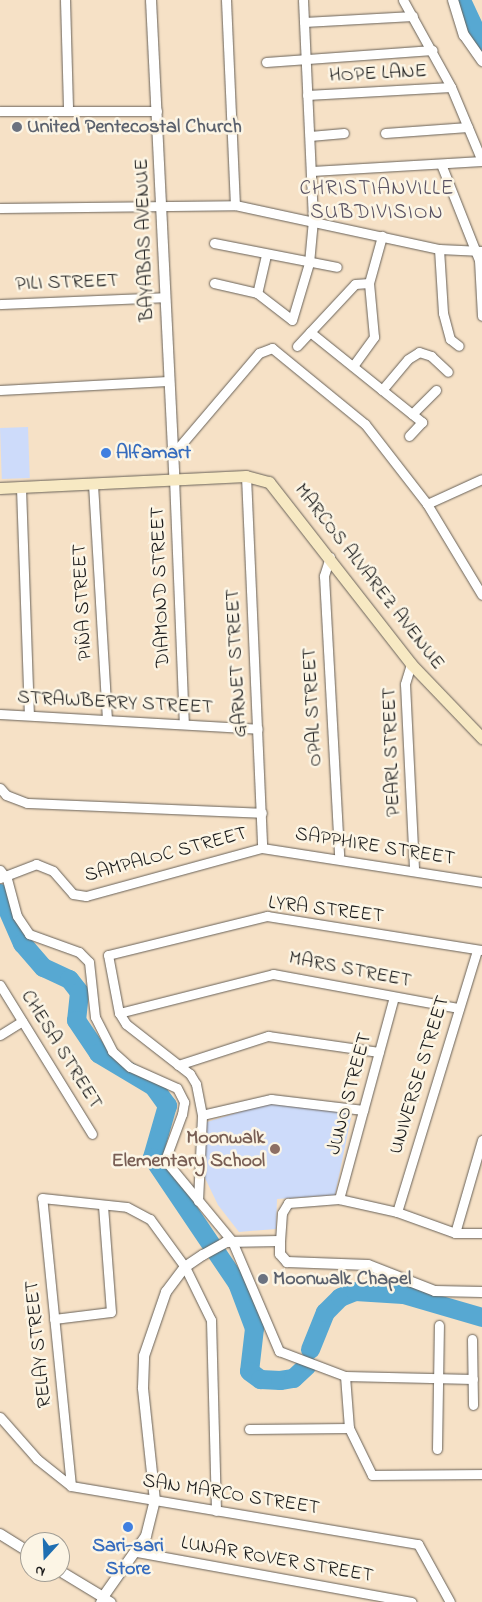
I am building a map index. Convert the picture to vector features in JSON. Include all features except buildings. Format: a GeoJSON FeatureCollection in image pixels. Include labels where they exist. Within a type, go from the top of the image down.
{"type":"FeatureCollection","features":[{"type":"Feature","properties":{"kind":"main road","name":"MARCOS ALVAREZ AVENUE"},"geometry":{"type":"LineString","coordinates":[[0,488],[174,478],[246,476],[260,478],[277,489],[411,664],[482,738]]}},
{"type":"Feature","properties":{"kind":"street"},"geometry":{"type":"LineString","coordinates":[[64,0],[68,110]]}},
{"type":"Feature","properties":{"kind":"street","name":"BAYABAS AVENUE"},"geometry":{"type":"LineString","coordinates":[[151,0],[174,478]]}},
{"type":"Feature","properties":{"kind":"street"},"geometry":{"type":"LineString","coordinates":[[226,0],[235,205]]}},
{"type":"Feature","properties":{"kind":"street"},"geometry":{"type":"LineString","coordinates":[[214,283],[257,293],[292,320],[309,263],[314,220],[303,0]]}},
{"type":"Feature","properties":{"kind":"street"},"geometry":{"type":"LineString","coordinates":[[312,171],[482,161],[451,87],[433,50],[404,0]]}},
{"type":"Feature","properties":{"kind":"street"},"geometry":{"type":"LineString","coordinates":[[453,0],[464,35],[482,61]]}},
{"type":"Feature","properties":{"kind":"street"},"geometry":{"type":"LineString","coordinates":[[304,22],[413,16]]}},
{"type":"Feature","properties":{"kind":"street","name":"HOPE LANE"},"geometry":{"type":"LineString","coordinates":[[266,62],[433,50]]}},
{"type":"Feature","properties":{"kind":"street","name":"HOPE LANE"},"geometry":{"type":"LineString","coordinates":[[307,95],[451,87]]}},
{"type":"Feature","properties":{"kind":"street"},"geometry":{"type":"LineString","coordinates":[[0,111],[157,111]]}},
{"type":"Feature","properties":{"kind":"street"},"geometry":{"type":"LineString","coordinates":[[385,133],[468,127]]}},
{"type":"Feature","properties":{"kind":"street"},"geometry":{"type":"LineString","coordinates":[[310,136],[344,133]]}},
{"type":"Feature","properties":{"kind":"street"},"geometry":{"type":"LineString","coordinates":[[441,164],[477,251],[480,266],[482,316]]}},
{"type":"Feature","properties":{"kind":"street"},"geometry":{"type":"LineString","coordinates":[[0,208],[235,205],[314,220],[438,249],[477,251]]}},
{"type":"Feature","properties":{"kind":"street"},"geometry":{"type":"LineString","coordinates":[[353,366],[374,337],[369,283],[382,236]]}},
{"type":"Feature","properties":{"kind":"street"},"geometry":{"type":"LineString","coordinates":[[214,244],[337,267]]}},
{"type":"Feature","properties":{"kind":"street"},"geometry":{"type":"LineString","coordinates":[[438,249],[443,313],[450,339],[459,346]]}},
{"type":"Feature","properties":{"kind":"street"},"geometry":{"type":"LineString","coordinates":[[257,293],[266,255]]}},
{"type":"Feature","properties":{"kind":"street"},"geometry":{"type":"LineString","coordinates":[[297,346],[355,284],[369,283]]}},
{"type":"Feature","properties":{"kind":"street","name":"PILI STREET"},"geometry":{"type":"LineString","coordinates":[[0,304],[165,296]]}},
{"type":"Feature","properties":{"kind":"street"},"geometry":{"type":"LineString","coordinates":[[310,332],[422,422],[409,436]]}},
{"type":"Feature","properties":{"kind":"street"},"geometry":{"type":"LineString","coordinates":[[174,454],[259,352],[272,348],[365,424],[426,504],[479,583],[482,595]]}},
{"type":"Feature","properties":{"kind":"street"},"geometry":{"type":"LineString","coordinates":[[382,390],[408,359],[419,352],[431,356],[448,372]]}},
{"type":"Feature","properties":{"kind":"street"},"geometry":{"type":"LineString","coordinates":[[0,390],[168,381]]}},
{"type":"Feature","properties":{"kind":"street"},"geometry":{"type":"LineString","coordinates":[[412,414],[436,390]]}},
{"type":"Feature","properties":{"kind":"street","name":"GARNET STREET"},"geometry":{"type":"LineString","coordinates":[[246,476],[262,813],[262,848]]}},
{"type":"Feature","properties":{"kind":"street","name":"DIAMOND STREET"},"geometry":{"type":"LineString","coordinates":[[174,478],[184,723]]}},
{"type":"Feature","properties":{"kind":"street"},"geometry":{"type":"LineString","coordinates":[[426,504],[482,479]]}},
{"type":"Feature","properties":{"kind":"street","name":"PIÑA STREET"},"geometry":{"type":"LineString","coordinates":[[93,484],[107,718]]}},
{"type":"Feature","properties":{"kind":"street"},"geometry":{"type":"LineString","coordinates":[[21,488],[29,715]]}},
{"type":"Feature","properties":{"kind":"street","name":"OPAL STREET"},"geometry":{"type":"LineString","coordinates":[[330,557],[324,576],[338,856]]}},
{"type":"Feature","properties":{"kind":"street","name":"PEARL STREET"},"geometry":{"type":"LineString","coordinates":[[411,664],[405,684],[414,870]]}},
{"type":"Feature","properties":{"kind":"street","name":"STRAWBERRY STREET"},"geometry":{"type":"LineString","coordinates":[[0,714],[107,718],[258,729]]}},
{"type":"Feature","properties":{"kind":"street"},"geometry":{"type":"LineString","coordinates":[[0,788],[6,795],[27,803],[262,813]]}},
{"type":"Feature","properties":{"kind":"street","name":"SAPPHIRE STREET"},"geometry":{"type":"LineString","coordinates":[[262,848],[338,856],[482,882]]}},
{"type":"Feature","properties":{"kind":"street","name":"SAMPALOC STREET"},"geometry":{"type":"LineString","coordinates":[[1,874],[36,864],[53,872],[73,894],[86,896],[262,848]]}},
{"type":"Feature","properties":{"kind":"street"},"geometry":{"type":"LineString","coordinates":[[1,874],[17,916],[29,934],[79,952],[89,962],[95,1017],[112,1051],[130,1067],[177,1088],[184,1102],[182,1114],[165,1160],[198,1201],[227,1242],[278,1351],[345,1376],[472,1379]]}},
{"type":"Feature","properties":{"kind":"street","name":"LYRA STREET"},"geometry":{"type":"LineString","coordinates":[[119,1013],[108,955],[267,916],[480,950]]}},
{"type":"Feature","properties":{"kind":"street","name":"UNIVERSE STREET"},"geometry":{"type":"LineString","coordinates":[[397,1212],[459,1008],[480,950]]}},
{"type":"Feature","properties":{"kind":"street","name":"MARS STREET"},"geometry":{"type":"LineString","coordinates":[[119,1013],[273,974],[459,1008]]}},
{"type":"Feature","properties":{"kind":"street","name":"CHESA STREET"},"geometry":{"type":"LineString","coordinates":[[0,986],[92,1134]]}},
{"type":"Feature","properties":{"kind":"street","name":"JUNO STREET"},"geometry":{"type":"LineString","coordinates":[[339,1199],[394,997]]}},
{"type":"Feature","properties":{"kind":"street"},"geometry":{"type":"LineString","coordinates":[[119,1013],[134,1033],[178,1065],[196,1084],[202,1115],[198,1201]]}},
{"type":"Feature","properties":{"kind":"street"},"geometry":{"type":"LineString","coordinates":[[0,1035],[22,1021]]}},
{"type":"Feature","properties":{"kind":"street"},"geometry":{"type":"LineString","coordinates":[[178,1065],[268,1036],[379,1052]]}},
{"type":"Feature","properties":{"kind":"street"},"geometry":{"type":"LineString","coordinates":[[202,1115],[271,1099],[363,1110]]}},
{"type":"Feature","properties":{"kind":"street"},"geometry":{"type":"LineString","coordinates":[[455,1233],[482,1140]]}},
{"type":"Feature","properties":{"kind":"street","name":"RELAY STREET"},"geometry":{"type":"LineString","coordinates":[[70,1486],[42,1198],[103,1205]]}},
{"type":"Feature","properties":{"kind":"street"},"geometry":{"type":"LineString","coordinates":[[482,1233],[455,1233],[397,1212],[339,1199],[288,1203],[282,1212],[280,1241],[282,1258],[292,1263],[368,1266],[435,1291],[482,1292]]}},
{"type":"Feature","properties":{"kind":"street"},"geometry":{"type":"LineString","coordinates":[[54,1319],[111,1312],[103,1205],[127,1207],[150,1219],[185,1267],[210,1320],[216,1511]]}},
{"type":"Feature","properties":{"kind":"street"},"geometry":{"type":"LineString","coordinates":[[70,1577],[105,1600],[146,1536],[155,1501],[143,1388],[144,1356],[159,1306],[185,1267],[203,1254],[227,1242],[280,1241]]}},
{"type":"Feature","properties":{"kind":"street"},"geometry":{"type":"LineString","coordinates":[[437,1449],[439,1325]]}},
{"type":"Feature","properties":{"kind":"street"},"geometry":{"type":"LineString","coordinates":[[472,1339],[473,1405]]}},
{"type":"Feature","properties":{"kind":"street"},"geometry":{"type":"LineString","coordinates":[[345,1376],[349,1428],[372,1475],[482,1474]]}},
{"type":"Feature","properties":{"kind":"street","name":"SAN MARCO STREET"},"geometry":{"type":"LineString","coordinates":[[0,1416],[37,1459],[70,1486],[418,1544],[450,1602]]}},
{"type":"Feature","properties":{"kind":"street"},"geometry":{"type":"LineString","coordinates":[[249,1429],[349,1428]]}},
{"type":"Feature","properties":{"kind":"street"},"geometry":{"type":"LineString","coordinates":[[0,1534],[20,1547]]}},
{"type":"Feature","properties":{"kind":"street","name":"LUNAR ROVER STREET"},"geometry":{"type":"LineString","coordinates":[[137,1552],[411,1602]]}},
{"type":"Feature","properties":{"kind":"shaded area"},"geometry":{"type":"Polygon","coordinates":[[[28,427],[30,478],[2,479],[0,428],[28,427]]]}},
{"type":"Feature","properties":{"kind":"shaded area","name":"Moonwalk Elementary School"},"geometry":{"type":"Polygon","coordinates":[[[268,1103],[352,1113],[335,1195],[277,1199],[276,1229],[239,1232],[218,1205],[204,1176],[207,1122],[268,1103]]]}},
{"type":"Feature","properties":{"kind":"waterway"},"geometry":{"type":"LineString","coordinates":[[461,0],[482,45]]}},
{"type":"Feature","properties":{"kind":"waterway"},"geometry":{"type":"LineString","coordinates":[[0,893],[22,943],[43,967],[69,979],[79,992],[76,1020],[98,1053],[153,1086],[167,1105],[152,1157],[237,1283],[254,1328],[249,1371],[260,1379],[280,1380],[293,1378],[307,1365]]}},
{"type":"Feature","properties":{"kind":"waterway"},"geometry":{"type":"LineString","coordinates":[[310,1349],[325,1312],[340,1297],[355,1291],[403,1294],[482,1317]]}},
{"type":"Feature","properties":{"kind":"place","name":"United Pentecostal Church"},"geometry":{"type":"Point","coordinates":[17,127]}},
{"type":"Feature","properties":{"kind":"place","name":"Alfamart"},"geometry":{"type":"Point","coordinates":[106,453]}},
{"type":"Feature","properties":{"kind":"place","name":"Moonwalk Elementary School"},"geometry":{"type":"Point","coordinates":[275,1149]}},
{"type":"Feature","properties":{"kind":"place","name":"Moonwalk Chapel"},"geometry":{"type":"Point","coordinates":[263,1279]}},
{"type":"Feature","properties":{"kind":"place","name":"Sari-sari Store"},"geometry":{"type":"Point","coordinates":[128,1527]}},
{"type":"Feature","properties":{"kind":"district","name":"CHRISTIANVILLE SUBDIVISION"},"geometry":{"type":"Point","coordinates":[377,201]}}]}
